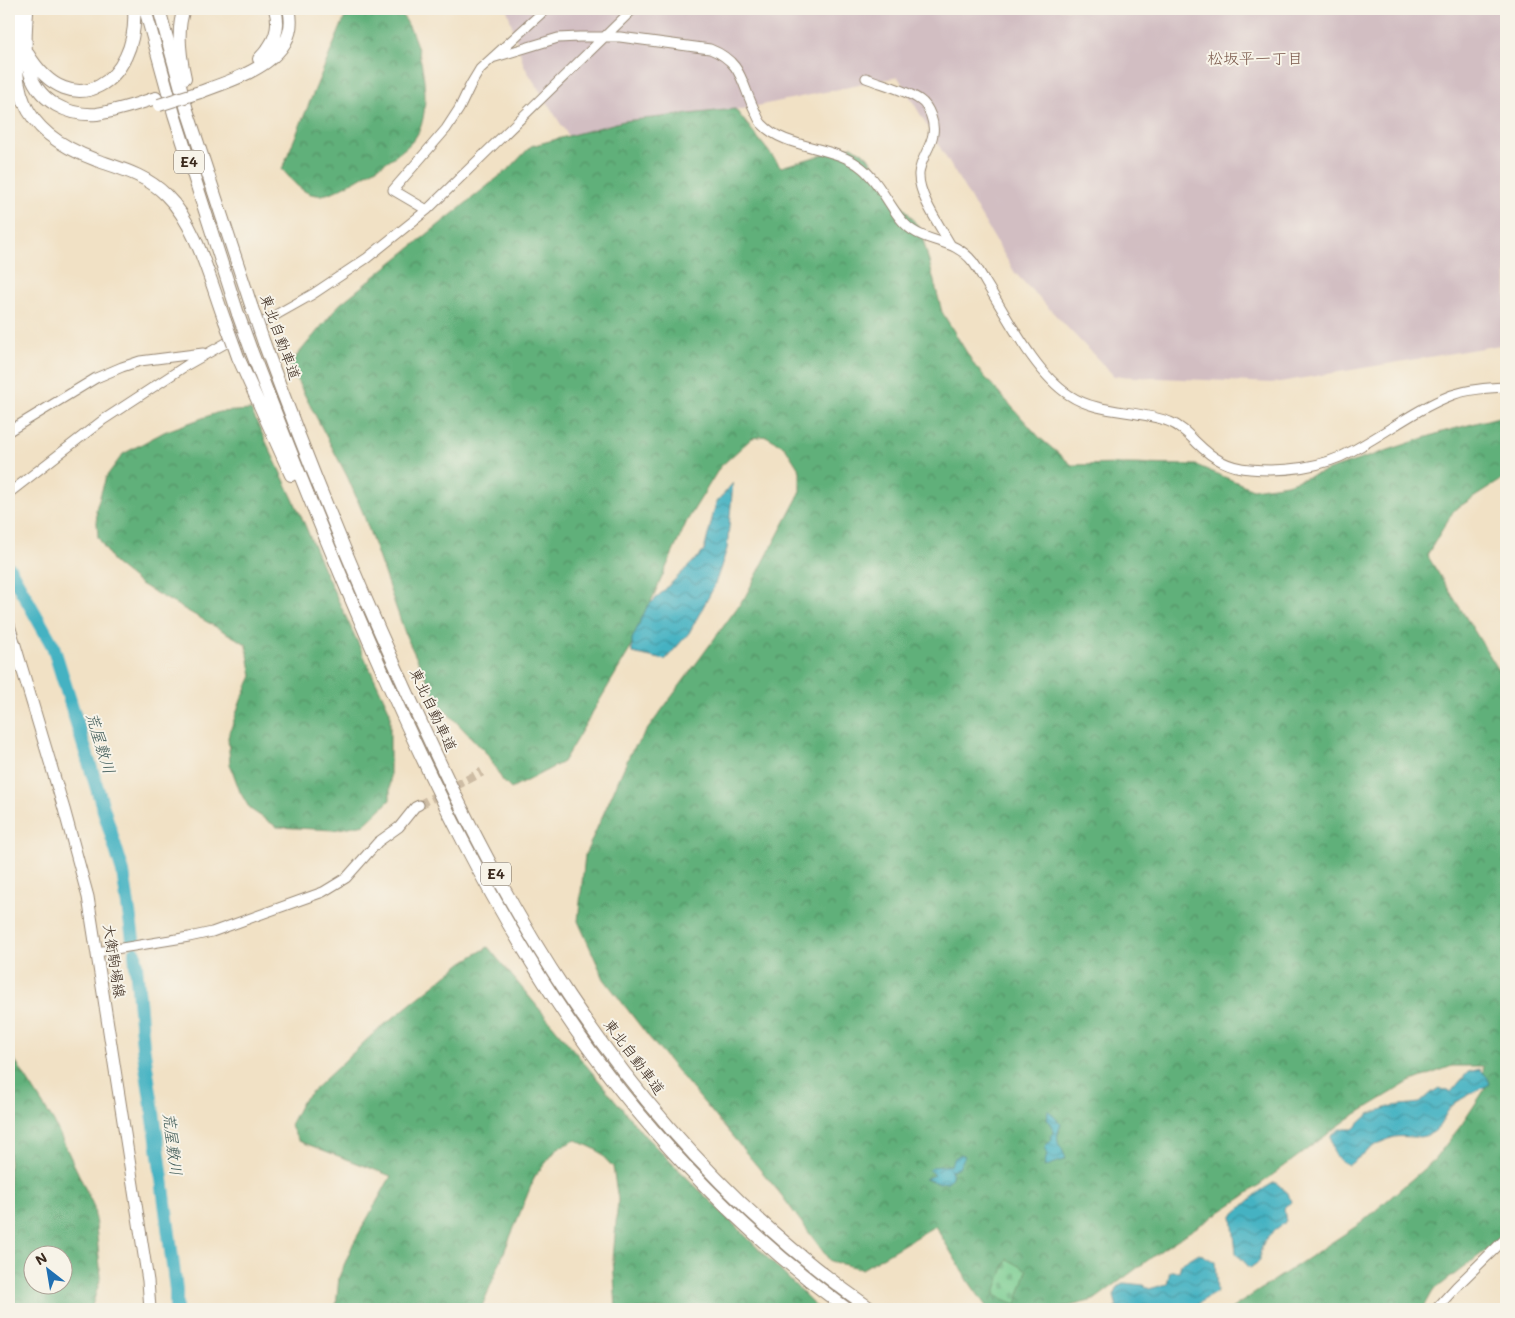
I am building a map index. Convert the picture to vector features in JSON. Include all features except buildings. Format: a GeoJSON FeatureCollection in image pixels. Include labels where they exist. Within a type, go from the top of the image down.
{"type":"FeatureCollection","features":[{"type":"Feature","properties":{"kind":"highway"},"geometry":{"type":"LineString","coordinates":[[19,9],[16,66],[18,88],[24,104],[35,122],[62,145],[141,176],[158,188],[174,204],[193,233],[238,356],[317,532],[345,588]]}},
{"type":"Feature","properties":{"kind":"highway"},"geometry":{"type":"LineString","coordinates":[[27,9],[25,50],[28,72],[37,89],[45,97],[64,109],[86,114],[98,114],[158,102]]}},
{"type":"Feature","properties":{"kind":"highway"},"geometry":{"type":"LineString","coordinates":[[25,50],[34,65],[44,76],[59,87],[68,90],[90,90],[104,83],[115,74],[124,61],[130,48],[134,31],[134,9]]}},
{"type":"Feature","properties":{"kind":"highway","name":"東北自動車道"},"geometry":{"type":"LineString","coordinates":[[145,9],[174,114],[238,314],[304,489],[345,588],[404,721],[467,851],[557,1003],[620,1090],[656,1133],[712,1194],[766,1245],[816,1287],[848,1309]]}},
{"type":"Feature","properties":{"kind":"highway","name":"東北自動車道"},"geometry":{"type":"LineString","coordinates":[[159,9],[187,110],[252,308],[289,411],[357,582],[417,715],[489,861],[515,909],[595,1034],[666,1125],[722,1184],[775,1235],[825,1276],[871,1309]]}},
{"type":"Feature","properties":{"kind":"highway"},"geometry":{"type":"LineString","coordinates":[[184,9],[180,31],[184,71],[226,211],[232,248]]}},
{"type":"Feature","properties":{"kind":"highway"},"geometry":{"type":"LineString","coordinates":[[199,88],[259,60],[273,42],[277,32],[275,9]]}},
{"type":"Feature","properties":{"kind":"highway"},"geometry":{"type":"LineString","coordinates":[[16,66],[24,83],[37,102],[50,112],[65,119],[102,120],[199,88],[238,78],[262,67],[278,51],[288,36],[291,19],[289,9]]}},
{"type":"Feature","properties":{"kind":"main road","name":"大衡駒場線"},"geometry":{"type":"LineString","coordinates":[[9,625],[64,809],[88,898],[148,1281],[150,1309]]}},
{"type":"Feature","properties":{"kind":"street"},"geometry":{"type":"LineString","coordinates":[[427,210],[393,190],[446,129],[480,69],[546,9]]}},
{"type":"Feature","properties":{"kind":"street"},"geometry":{"type":"LineString","coordinates":[[9,492],[103,420],[186,365],[313,294],[367,258],[427,210],[633,9]]}},
{"type":"Feature","properties":{"kind":"street"},"geometry":{"type":"LineString","coordinates":[[492,58],[558,38],[579,37],[620,37],[710,49],[722,54],[733,62],[745,84],[761,123],[772,132],[787,139],[848,159],[861,167],[882,190],[900,218],[910,229],[924,236],[950,244],[973,262],[1031,356],[1056,385],[1069,396],[1105,409],[1170,422],[1183,429],[1219,461],[1231,466],[1249,469],[1288,469],[1310,466],[1350,452],[1426,406],[1454,394],[1506,387]]}},
{"type":"Feature","properties":{"kind":"street"},"geometry":{"type":"LineString","coordinates":[[866,78],[920,100],[929,111],[933,122],[933,134],[923,156],[919,175],[926,200],[950,244]]}},
{"type":"Feature","properties":{"kind":"street"},"geometry":{"type":"LineString","coordinates":[[9,431],[96,378],[122,367],[140,361],[208,352]]}},
{"type":"Feature","properties":{"kind":"street"},"geometry":{"type":"LineString","coordinates":[[97,952],[212,932],[323,892],[346,878],[378,842],[399,827],[415,807],[419,805]]}},
{"type":"Feature","properties":{"kind":"street"},"geometry":{"type":"LineString","coordinates":[[1436,1309],[1506,1238]]}},
{"type":"Feature","properties":{"kind":"shaded area"},"geometry":{"type":"Polygon","coordinates":[[[507,9],[1506,9],[1506,344],[1274,383],[1114,376],[1015,273],[898,77],[713,115],[598,183],[524,66],[507,9]]]}},
{"type":"Feature","properties":{"kind":"green space"},"geometry":{"type":"Polygon","coordinates":[[[344,9],[397,9],[406,20],[419,53],[423,72],[424,109],[421,125],[415,138],[405,149],[347,185],[327,194],[317,195],[306,192],[293,182],[282,169],[347,12],[344,9]]]}},
{"type":"Feature","properties":{"kind":"green space"},"geometry":{"type":"Polygon","coordinates":[[[735,109],[781,167],[852,146],[867,156],[921,231],[942,312],[975,366],[1040,438],[1072,465],[1196,465],[1253,489],[1287,484],[1442,432],[1506,415],[1506,477],[1454,510],[1427,555],[1500,672],[1506,671],[1506,1235],[1433,1291],[1423,1309],[1231,1309],[1361,1223],[1434,1160],[1462,1124],[1485,1089],[1483,1066],[1452,1066],[1409,1082],[1348,1119],[1243,1197],[1163,1249],[1094,1300],[1058,1309],[988,1309],[935,1226],[862,1269],[830,1261],[779,1192],[648,1036],[604,979],[578,921],[585,855],[631,752],[745,597],[800,493],[800,471],[785,447],[766,436],[752,438],[720,467],[687,521],[629,651],[563,762],[511,789],[503,781],[487,754],[438,703],[406,636],[363,513],[347,476],[289,365],[340,304],[511,167],[531,146],[624,121],[735,109]]]}},
{"type":"Feature","properties":{"kind":"green space"},"geometry":{"type":"Polygon","coordinates":[[[251,410],[390,712],[390,800],[365,824],[333,830],[277,827],[250,809],[240,792],[230,764],[228,737],[252,676],[246,644],[140,584],[114,563],[98,537],[96,509],[106,477],[123,454],[164,432],[219,412],[251,410]]]}},
{"type":"Feature","properties":{"kind":"green space"},"geometry":{"type":"Polygon","coordinates":[[[488,947],[644,1135],[819,1309],[616,1309],[613,1259],[618,1200],[613,1167],[597,1150],[576,1140],[558,1148],[535,1176],[481,1309],[338,1309],[336,1307],[339,1277],[353,1244],[391,1176],[299,1141],[290,1125],[303,1100],[374,1033],[463,962],[488,947]]]}},
{"type":"Feature","properties":{"kind":"green space"},"geometry":{"type":"Polygon","coordinates":[[[9,1054],[54,1122],[94,1207],[101,1277],[91,1309],[9,1309],[9,1054]]]}},
{"type":"Feature","properties":{"kind":"green space"},"geometry":{"type":"Polygon","coordinates":[[[1007,1259],[1027,1270],[1016,1304],[994,1295],[1007,1259]]]}},
{"type":"Feature","properties":{"kind":"water"},"geometry":{"type":"Polygon","coordinates":[[[733,483],[727,549],[714,587],[689,633],[665,660],[632,653],[632,639],[647,607],[704,551],[716,503],[733,483]]]}},
{"type":"Feature","properties":{"kind":"water"},"geometry":{"type":"Polygon","coordinates":[[[1480,1069],[1488,1078],[1490,1084],[1453,1105],[1434,1132],[1421,1137],[1395,1137],[1388,1139],[1370,1149],[1349,1165],[1340,1160],[1335,1154],[1331,1135],[1340,1129],[1353,1129],[1369,1114],[1392,1106],[1420,1103],[1439,1088],[1451,1092],[1468,1072],[1480,1069]]]}},
{"type":"Feature","properties":{"kind":"water"},"geometry":{"type":"Polygon","coordinates":[[[1048,1110],[1061,1124],[1058,1140],[1066,1159],[1044,1167],[1047,1153],[1045,1146],[1052,1140],[1051,1135],[1053,1133],[1052,1126],[1047,1119],[1048,1110]]]}},
{"type":"Feature","properties":{"kind":"water"},"geometry":{"type":"Polygon","coordinates":[[[961,1154],[965,1156],[959,1168],[951,1170],[952,1177],[948,1182],[939,1183],[925,1179],[934,1175],[929,1170],[932,1167],[951,1165],[953,1159],[961,1154]]]}},
{"type":"Feature","properties":{"kind":"water"},"geometry":{"type":"Polygon","coordinates":[[[1275,1182],[1288,1193],[1291,1202],[1284,1209],[1286,1222],[1267,1238],[1260,1254],[1260,1261],[1250,1268],[1236,1253],[1232,1216],[1260,1191],[1275,1182]]]}},
{"type":"Feature","properties":{"kind":"water"},"geometry":{"type":"Polygon","coordinates":[[[1199,1253],[1215,1262],[1217,1292],[1200,1302],[1196,1309],[1113,1309],[1117,1307],[1114,1296],[1118,1287],[1124,1283],[1144,1285],[1149,1289],[1167,1284],[1170,1271],[1179,1271],[1181,1264],[1199,1253]]]}},
{"type":"Feature","properties":{"kind":"waterway","name":"荒屋敷川"},"geometry":{"type":"LineString","coordinates":[[9,568],[53,646],[123,872],[133,939]]}},
{"type":"Feature","properties":{"kind":"waterway","name":"荒屋敷川"},"geometry":{"type":"LineString","coordinates":[[135,953],[143,1046],[176,1290],[176,1309]]}},
{"type":"Feature","properties":{"kind":"tunnel"},"geometry":{"type":"LineString","coordinates":[[419,805],[482,772]]}},
{"type":"Feature","properties":{"kind":"district","name":"松坂平一丁目"},"geometry":{"type":"Point","coordinates":[1255,58]}}]}
